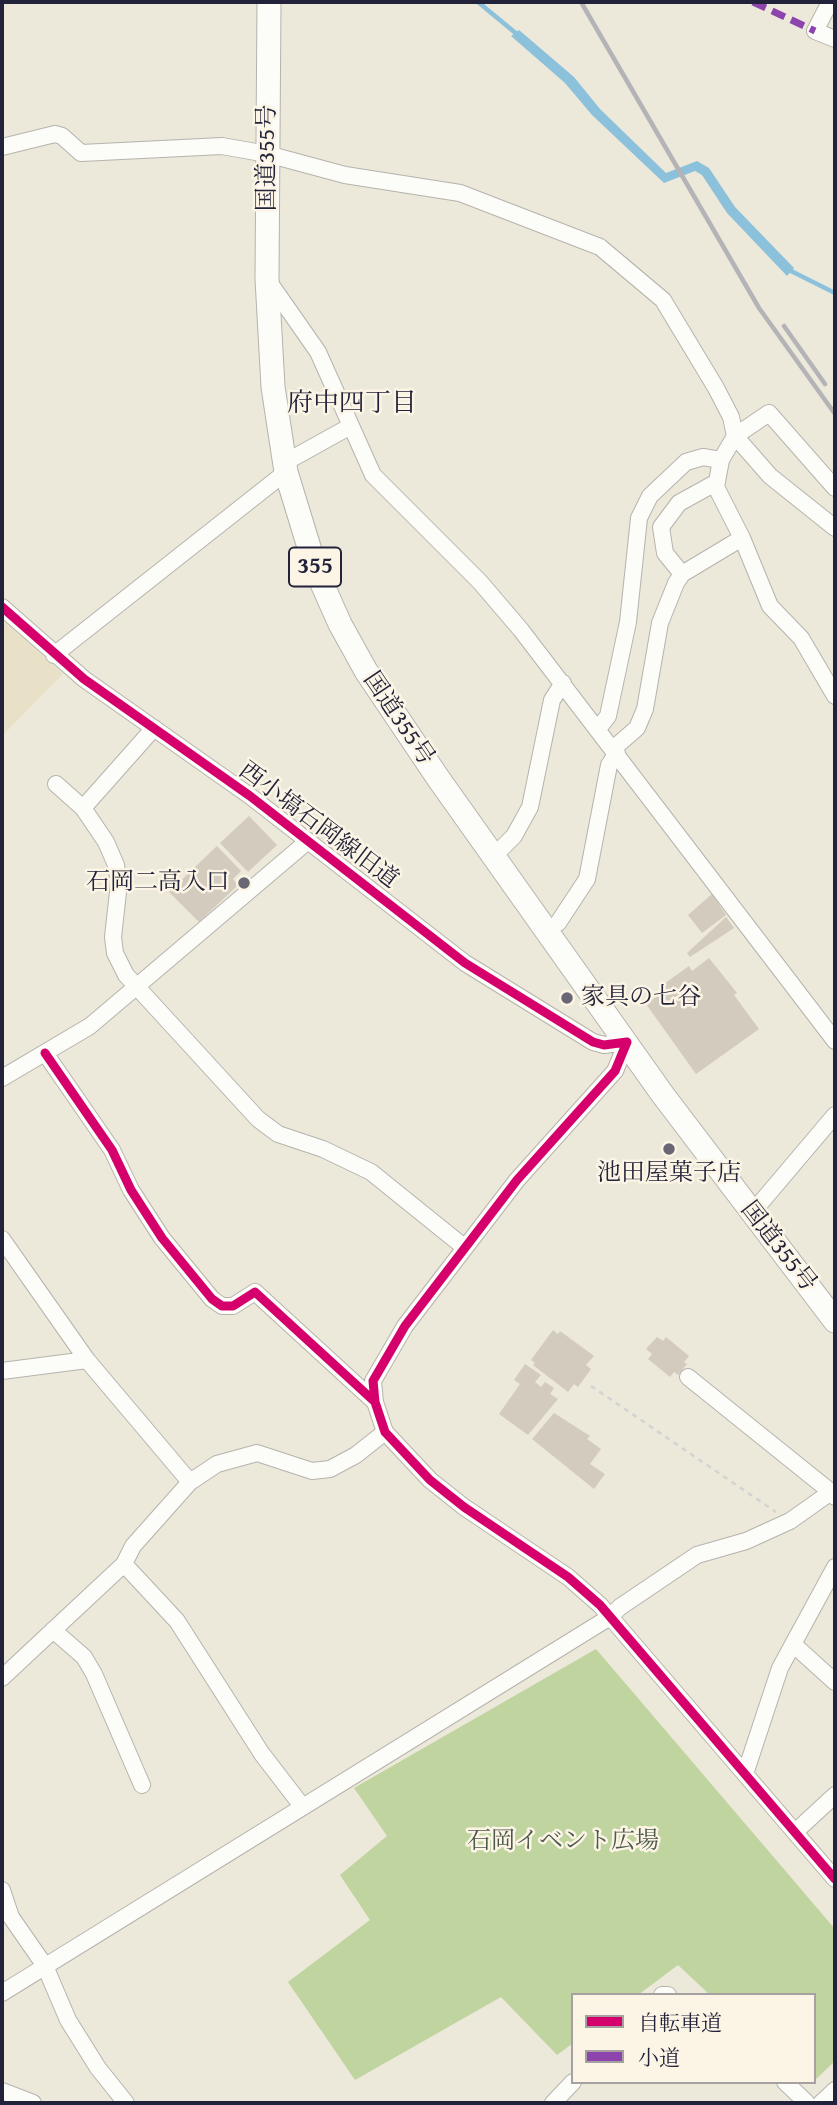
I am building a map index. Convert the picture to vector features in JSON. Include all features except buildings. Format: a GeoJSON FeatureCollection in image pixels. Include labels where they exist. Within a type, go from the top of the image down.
{"type":"FeatureCollection","features":[{"type":"Feature","properties":{"kind":"highway","name":"国道355号"},"geometry":{"type":"LineString","coordinates":[[269,2],[267,279],[274,387],[285,468],[316,570],[340,624],[395,715],[627,1042],[835,1321]]}},
{"type":"Feature","properties":{"kind":"street"},"geometry":{"type":"LineString","coordinates":[[830,2],[815,31],[835,39]]}},
{"type":"Feature","properties":{"kind":"street"},"geometry":{"type":"LineString","coordinates":[[2,147],[55,134],[62,136],[81,153],[222,146],[268,154],[345,175],[460,193],[600,247],[663,300],[716,388],[731,417],[736,436],[770,476],[835,528]]}},
{"type":"Feature","properties":{"kind":"street"},"geometry":{"type":"LineString","coordinates":[[267,279],[318,352],[349,427],[373,475],[480,583],[563,683],[835,1041]]}},
{"type":"Feature","properties":{"kind":"street"},"geometry":{"type":"LineString","coordinates":[[835,488],[769,413],[736,436],[721,460],[717,482],[770,606],[801,638],[835,696]]}},
{"type":"Feature","properties":{"kind":"street"},"geometry":{"type":"LineString","coordinates":[[54,655],[285,468],[349,427]]}},
{"type":"Feature","properties":{"kind":"street"},"geometry":{"type":"LineString","coordinates":[[598,729],[608,716],[628,622],[639,517],[650,496],[686,461],[702,457],[721,460]]}},
{"type":"Feature","properties":{"kind":"street"},"geometry":{"type":"LineString","coordinates":[[682,574],[664,554],[662,527],[679,503],[717,482]]}},
{"type":"Feature","properties":{"kind":"street"},"geometry":{"type":"LineString","coordinates":[[558,923],[587,879],[609,765],[615,751],[637,728],[645,709],[660,623],[669,598],[682,574],[742,538]]}},
{"type":"Feature","properties":{"kind":"street","name":"西小塙石岡線旧道"},"geometry":{"type":"LineString","coordinates":[[2,607],[54,655],[308,841],[465,962],[593,1042],[604,1045],[627,1042]]}},
{"type":"Feature","properties":{"kind":"street"},"geometry":{"type":"LineString","coordinates":[[494,856],[514,836],[530,807],[552,700],[563,683]]}},
{"type":"Feature","properties":{"kind":"street"},"geometry":{"type":"LineString","coordinates":[[83,808],[153,728]]}},
{"type":"Feature","properties":{"kind":"street"},"geometry":{"type":"LineString","coordinates":[[56,784],[83,808],[106,842],[116,865],[119,883],[113,937],[116,953],[126,975],[258,1119],[278,1134],[323,1149],[371,1172],[464,1247]]}},
{"type":"Feature","properties":{"kind":"street"},"geometry":{"type":"LineString","coordinates":[[2,1078],[90,1026],[308,841]]}},
{"type":"Feature","properties":{"kind":"street"},"geometry":{"type":"LineString","coordinates":[[627,1042],[615,1071],[517,1180],[405,1326],[373,1381],[375,1402],[385,1432],[430,1480],[464,1507],[568,1577],[610,1617],[835,1880]]}},
{"type":"Feature","properties":{"kind":"street"},"geometry":{"type":"LineString","coordinates":[[45,1053],[112,1150],[162,1238],[212,1299],[222,1306],[233,1306],[255,1292],[375,1402]]}},
{"type":"Feature","properties":{"kind":"street"},"geometry":{"type":"LineString","coordinates":[[752,1213],[835,1115]]}},
{"type":"Feature","properties":{"kind":"street"},"geometry":{"type":"LineString","coordinates":[[2,1238],[87,1360],[190,1482]]}},
{"type":"Feature","properties":{"kind":"street"},"geometry":{"type":"LineString","coordinates":[[2,1371],[87,1360]]}},
{"type":"Feature","properties":{"kind":"street"},"geometry":{"type":"LineString","coordinates":[[2,1993],[610,1617],[620,1607],[697,1555],[746,1541],[790,1521],[833,1494],[688,1377]]}},
{"type":"Feature","properties":{"kind":"street"},"geometry":{"type":"LineString","coordinates":[[2,1678],[124,1564],[133,1546],[190,1482],[217,1464],[257,1453],[312,1471],[330,1469],[356,1455],[385,1432]]}},
{"type":"Feature","properties":{"kind":"street"},"geometry":{"type":"LineString","coordinates":[[124,1564],[177,1621],[262,1754],[302,1806]]}},
{"type":"Feature","properties":{"kind":"street"},"geometry":{"type":"LineString","coordinates":[[746,1774],[772,1690],[793,1644],[835,1567]]}},
{"type":"Feature","properties":{"kind":"street"},"geometry":{"type":"LineString","coordinates":[[53,1630],[84,1657],[94,1674],[142,1786]]}},
{"type":"Feature","properties":{"kind":"street"},"geometry":{"type":"LineString","coordinates":[[793,1644],[835,1682]]}},
{"type":"Feature","properties":{"kind":"street"},"geometry":{"type":"LineString","coordinates":[[795,1832],[835,1795]]}},
{"type":"Feature","properties":{"kind":"street"},"geometry":{"type":"LineString","coordinates":[[2,1890],[10,1917],[46,1966],[68,2020],[98,2068],[126,2103]]}},
{"type":"Feature","properties":{"kind":"street"},"geometry":{"type":"LineString","coordinates":[[553,2103],[571,2084]]}},
{"type":"Feature","properties":{"kind":"street"},"geometry":{"type":"LineString","coordinates":[[787,2084],[807,2103]]}},
{"type":"Feature","properties":{"kind":"street"},"geometry":{"type":"LineString","coordinates":[[2,2091],[33,2103]]}},
{"type":"Feature","properties":{"kind":"path"},"geometry":{"type":"LineString","coordinates":[[591,1386],[790,1521]]}},
{"type":"Feature","properties":{"kind":"shaded area"},"geometry":{"type":"Polygon","coordinates":[[[2,619],[63,674],[2,736],[2,619]]]}},
{"type":"Feature","properties":{"kind":"green space","name":"石岡イベント広場"},"geometry":{"type":"Polygon","coordinates":[[[596,1649],[835,1929],[835,2061],[816,2079],[816,1993],[708,1993],[678,1965],[641,1993],[571,1993],[571,2044],[557,2055],[501,1997],[355,2080],[288,1982],[370,1920],[340,1875],[387,1836],[354,1788],[596,1649]]]}},
{"type":"Feature","properties":{"kind":"water"},"geometry":{"type":"Polygon","coordinates":[[[519,30],[574,77],[600,109],[666,173],[697,161],[709,168],[735,207],[794,268],[787,276],[727,213],[702,175],[695,171],[664,183],[592,115],[565,83],[511,36],[519,30]]]}},
{"type":"Feature","properties":{"kind":"waterway"},"geometry":{"type":"LineString","coordinates":[[478,2],[518,35]]}},
{"type":"Feature","properties":{"kind":"waterway"},"geometry":{"type":"LineString","coordinates":[[789,270],[835,293]]}},
{"type":"Feature","properties":{"kind":"railway"},"geometry":{"type":"LineString","coordinates":[[581,2],[759,308],[835,414]]}},
{"type":"Feature","properties":{"kind":"railway"},"geometry":{"type":"LineString","coordinates":[[784,326],[825,384]]}},
{"type":"Feature","properties":{"kind":"marked path"},"geometry":{"type":"LineString","coordinates":[[753,2],[815,31]]}},
{"type":"Feature","properties":{"kind":"cycle path"},"geometry":{"type":"LineString","coordinates":[[2,607],[84,679],[250,796],[465,963],[593,1042],[604,1045],[627,1042],[615,1071],[517,1180],[405,1326],[373,1381],[375,1402]]}},
{"type":"Feature","properties":{"kind":"cycle path"},"geometry":{"type":"LineString","coordinates":[[45,1053],[112,1150],[131,1190],[162,1238],[212,1299],[222,1306],[233,1306],[255,1292],[375,1402],[385,1432],[430,1480],[464,1507],[568,1577],[600,1605],[835,1879]]}},
{"type":"Feature","properties":{"kind":"place","name":"石岡二高入口"},"geometry":{"type":"Point","coordinates":[244,883]}},
{"type":"Feature","properties":{"kind":"place","name":"家具の七谷"},"geometry":{"type":"Point","coordinates":[567,998]}},
{"type":"Feature","properties":{"kind":"place","name":"池田屋菓子店"},"geometry":{"type":"Point","coordinates":[669,1149]}},
{"type":"Feature","properties":{"kind":"district","name":"府中四丁目"},"geometry":{"type":"Point","coordinates":[352,404]}}]}
